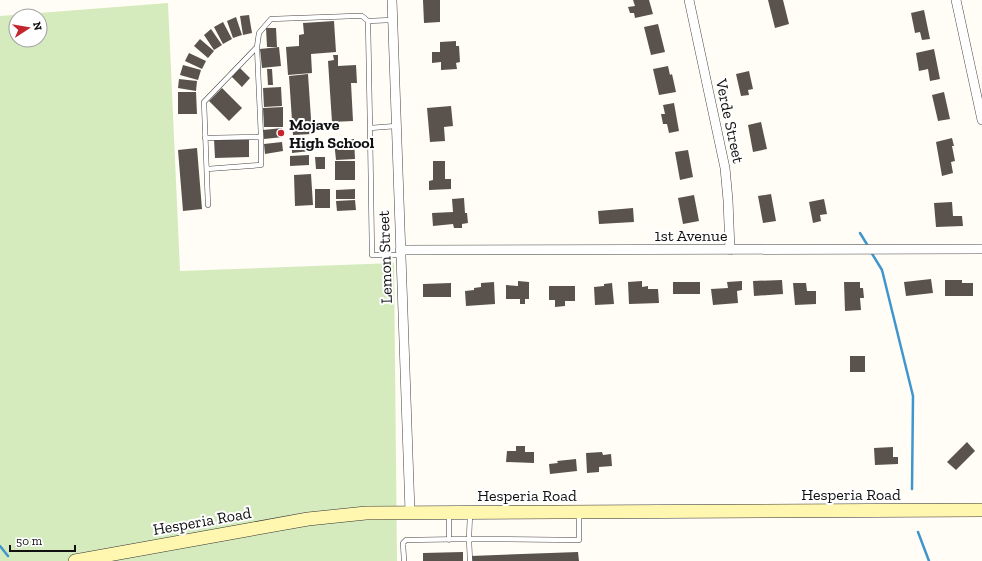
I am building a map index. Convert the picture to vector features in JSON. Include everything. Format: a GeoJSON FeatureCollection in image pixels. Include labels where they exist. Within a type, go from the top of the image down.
{"type":"FeatureCollection","features":[{"type":"Feature","properties":{"kind":"main road","name":"Hesperia Road"},"geometry":{"type":"LineString","coordinates":[[75,561],[308,519],[366,513],[982,510]]}},
{"type":"Feature","properties":{"kind":"street","name":"Lemon Street"},"geometry":{"type":"LineString","coordinates":[[392,0],[410,512]]}},
{"type":"Feature","properties":{"kind":"street","name":"Verde Street"},"geometry":{"type":"LineString","coordinates":[[689,0],[726,168],[730,250]]}},
{"type":"Feature","properties":{"kind":"street"},"geometry":{"type":"LineString","coordinates":[[956,0],[982,120]]}},
{"type":"Feature","properties":{"kind":"street","name":"1st Avenue"},"geometry":{"type":"LineString","coordinates":[[400,253],[982,249]]}},
{"type":"Feature","properties":{"kind":"lane"},"geometry":{"type":"LineString","coordinates":[[207,169],[261,165],[257,47],[259,33],[271,19],[362,16],[368,21],[392,20]]}},
{"type":"Feature","properties":{"kind":"lane"},"geometry":{"type":"LineString","coordinates":[[368,21],[372,255],[400,253]]}},
{"type":"Feature","properties":{"kind":"lane"},"geometry":{"type":"LineString","coordinates":[[208,205],[204,102],[257,47]]}},
{"type":"Feature","properties":{"kind":"lane"},"geometry":{"type":"LineString","coordinates":[[370,128],[396,126]]}},
{"type":"Feature","properties":{"kind":"lane"},"geometry":{"type":"LineString","coordinates":[[205,138],[261,137]]}},
{"type":"Feature","properties":{"kind":"lane"},"geometry":{"type":"LineString","coordinates":[[449,512],[449,540]]}},
{"type":"Feature","properties":{"kind":"lane"},"geometry":{"type":"LineString","coordinates":[[470,512],[470,561]]}},
{"type":"Feature","properties":{"kind":"lane"},"geometry":{"type":"LineString","coordinates":[[404,561],[403,543],[406,540],[579,540],[579,512]]}},
{"type":"Feature","properties":{"kind":"green space"},"geometry":{"type":"Polygon","coordinates":[[[168,3],[180,271],[394,263],[397,561],[0,561],[0,16],[8,15],[8,48],[48,48],[48,12],[168,3]]]}},
{"type":"Feature","properties":{"kind":"building"},"geometry":{"type":"Polygon","coordinates":[[[423,0],[440,0],[440,22],[424,23],[423,0]]]}},
{"type":"Feature","properties":{"kind":"building"},"geometry":{"type":"Polygon","coordinates":[[[633,0],[649,0],[653,14],[635,18],[634,13],[630,13],[628,7],[635,6],[633,0]]]}},
{"type":"Feature","properties":{"kind":"building"},"geometry":{"type":"Polygon","coordinates":[[[768,0],[783,0],[789,24],[775,28],[768,0]]]}},
{"type":"Feature","properties":{"kind":"building"},"geometry":{"type":"Polygon","coordinates":[[[924,10],[930,39],[922,40],[920,32],[915,33],[911,13],[924,10]]]}},
{"type":"Feature","properties":{"kind":"building"},"geometry":{"type":"Polygon","coordinates":[[[249,15],[252,33],[243,35],[240,16],[249,15]]]}},
{"type":"Feature","properties":{"kind":"building"},"geometry":{"type":"Polygon","coordinates":[[[236,17],[242,35],[233,38],[227,21],[236,17]]]}},
{"type":"Feature","properties":{"kind":"building"},"geometry":{"type":"Polygon","coordinates":[[[334,21],[336,52],[311,54],[312,73],[288,75],[286,47],[299,46],[299,35],[304,34],[303,23],[334,21]]]}},
{"type":"Feature","properties":{"kind":"building"},"geometry":{"type":"Polygon","coordinates":[[[223,22],[232,39],[223,44],[214,27],[223,22]]]}},
{"type":"Feature","properties":{"kind":"building"},"geometry":{"type":"Polygon","coordinates":[[[658,24],[665,52],[651,55],[644,27],[658,24]]]}},
{"type":"Feature","properties":{"kind":"building"},"geometry":{"type":"Polygon","coordinates":[[[266,28],[276,28],[277,47],[267,47],[266,28]]]}},
{"type":"Feature","properties":{"kind":"building"},"geometry":{"type":"Polygon","coordinates":[[[211,29],[222,45],[214,50],[204,35],[211,29]]]}},
{"type":"Feature","properties":{"kind":"building"},"geometry":{"type":"Polygon","coordinates":[[[200,39],[214,51],[208,58],[194,46],[200,39]]]}},
{"type":"Feature","properties":{"kind":"building"},"geometry":{"type":"Polygon","coordinates":[[[456,41],[456,46],[459,46],[460,62],[456,63],[457,69],[441,70],[441,62],[432,63],[432,52],[440,52],[440,42],[456,41]]]}},
{"type":"Feature","properties":{"kind":"building"},"geometry":{"type":"Polygon","coordinates":[[[279,47],[281,66],[262,68],[260,49],[279,47]]]}},
{"type":"Feature","properties":{"kind":"building"},"geometry":{"type":"Polygon","coordinates":[[[934,49],[940,79],[930,81],[928,69],[919,71],[916,53],[934,49]]]}},
{"type":"Feature","properties":{"kind":"building"},"geometry":{"type":"Polygon","coordinates":[[[189,53],[206,61],[202,69],[185,61],[189,53]]]}},
{"type":"Feature","properties":{"kind":"building"},"geometry":{"type":"Polygon","coordinates":[[[333,55],[338,55],[338,66],[356,65],[357,83],[351,83],[353,121],[332,122],[328,61],[334,60],[333,55]]]}},
{"type":"Feature","properties":{"kind":"building"},"geometry":{"type":"Polygon","coordinates":[[[183,65],[201,70],[198,80],[180,75],[183,65]]]}},
{"type":"Feature","properties":{"kind":"building"},"geometry":{"type":"Polygon","coordinates":[[[668,66],[670,75],[672,74],[676,92],[659,95],[653,69],[668,66]]]}},
{"type":"Feature","properties":{"kind":"building"},"geometry":{"type":"Polygon","coordinates":[[[239,67],[250,78],[242,87],[231,76],[239,67]]]}},
{"type":"Feature","properties":{"kind":"building"},"geometry":{"type":"Polygon","coordinates":[[[267,69],[272,69],[273,85],[268,85],[267,69]]]}},
{"type":"Feature","properties":{"kind":"building"},"geometry":{"type":"Polygon","coordinates":[[[749,71],[753,89],[748,90],[749,95],[741,96],[736,74],[749,71]]]}},
{"type":"Feature","properties":{"kind":"building"},"geometry":{"type":"Polygon","coordinates":[[[308,74],[312,134],[293,135],[289,76],[308,74]]]}},
{"type":"Feature","properties":{"kind":"building"},"geometry":{"type":"Polygon","coordinates":[[[179,79],[197,81],[196,91],[178,88],[179,79]]]}},
{"type":"Feature","properties":{"kind":"building"},"geometry":{"type":"Polygon","coordinates":[[[281,87],[282,106],[264,107],[263,88],[281,87]]]}},
{"type":"Feature","properties":{"kind":"building"},"geometry":{"type":"Polygon","coordinates":[[[222,88],[242,108],[229,121],[209,101],[222,88]]]}},
{"type":"Feature","properties":{"kind":"building"},"geometry":{"type":"Polygon","coordinates":[[[178,92],[196,92],[197,114],[178,114],[178,92]]]}},
{"type":"Feature","properties":{"kind":"building"},"geometry":{"type":"Polygon","coordinates":[[[944,92],[950,119],[938,121],[932,95],[944,92]]]}},
{"type":"Feature","properties":{"kind":"building"},"geometry":{"type":"Polygon","coordinates":[[[674,103],[679,131],[669,133],[667,124],[663,124],[661,114],[665,114],[663,105],[674,103]]]}},
{"type":"Feature","properties":{"kind":"building"},"geometry":{"type":"Polygon","coordinates":[[[451,106],[453,126],[444,127],[445,141],[430,142],[427,108],[451,106]]]}},
{"type":"Feature","properties":{"kind":"building"},"geometry":{"type":"Polygon","coordinates":[[[283,107],[283,127],[264,127],[263,108],[283,107]]]}},
{"type":"Feature","properties":{"kind":"building"},"geometry":{"type":"Polygon","coordinates":[[[761,122],[767,149],[753,152],[748,125],[761,122]]]}},
{"type":"Feature","properties":{"kind":"building"},"geometry":{"type":"Polygon","coordinates":[[[282,128],[283,137],[264,139],[263,130],[282,128]]]}},
{"type":"Feature","properties":{"kind":"building"},"geometry":{"type":"Polygon","coordinates":[[[952,138],[955,161],[951,162],[953,173],[942,176],[936,142],[952,138]]]}},
{"type":"Feature","properties":{"kind":"building"},"geometry":{"type":"Polygon","coordinates":[[[214,139],[249,139],[249,157],[215,158],[214,139]]]}},
{"type":"Feature","properties":{"kind":"building"},"geometry":{"type":"Polygon","coordinates":[[[354,139],[355,159],[336,160],[334,141],[354,139]]]}},
{"type":"Feature","properties":{"kind":"building"},"geometry":{"type":"Polygon","coordinates":[[[282,142],[283,151],[265,154],[264,144],[282,142]]]}},
{"type":"Feature","properties":{"kind":"building"},"geometry":{"type":"Polygon","coordinates":[[[309,144],[310,151],[292,153],[292,146],[309,144]]]}},
{"type":"Feature","properties":{"kind":"building"},"geometry":{"type":"Polygon","coordinates":[[[197,148],[202,209],[183,211],[178,150],[197,148]]]}},
{"type":"Feature","properties":{"kind":"building"},"geometry":{"type":"Polygon","coordinates":[[[688,150],[693,177],[680,180],[675,152],[688,150]]]}},
{"type":"Feature","properties":{"kind":"building"},"geometry":{"type":"Polygon","coordinates":[[[309,155],[309,165],[290,166],[290,156],[309,155]]]}},
{"type":"Feature","properties":{"kind":"building"},"geometry":{"type":"Polygon","coordinates":[[[315,157],[325,157],[325,169],[316,169],[315,157]]]}},
{"type":"Feature","properties":{"kind":"building"},"geometry":{"type":"Polygon","coordinates":[[[335,161],[355,161],[355,180],[335,180],[335,161]]]}},
{"type":"Feature","properties":{"kind":"building"},"geometry":{"type":"Polygon","coordinates":[[[433,161],[445,161],[445,179],[451,179],[451,189],[429,190],[429,181],[433,180],[433,161]]]}},
{"type":"Feature","properties":{"kind":"building"},"geometry":{"type":"Polygon","coordinates":[[[311,174],[313,205],[295,206],[294,175],[311,174]]]}},
{"type":"Feature","properties":{"kind":"building"},"geometry":{"type":"Polygon","coordinates":[[[315,189],[330,189],[330,208],[315,208],[315,189]]]}},
{"type":"Feature","properties":{"kind":"building"},"geometry":{"type":"Polygon","coordinates":[[[355,189],[355,199],[336,199],[336,190],[355,189]]]}},
{"type":"Feature","properties":{"kind":"building"},"geometry":{"type":"Polygon","coordinates":[[[771,194],[776,221],[763,223],[758,196],[771,194]]]}},
{"type":"Feature","properties":{"kind":"building"},"geometry":{"type":"Polygon","coordinates":[[[694,195],[699,221],[683,224],[678,198],[694,195]]]}},
{"type":"Feature","properties":{"kind":"building"},"geometry":{"type":"Polygon","coordinates":[[[464,198],[465,213],[467,213],[468,223],[462,224],[462,228],[454,228],[453,224],[433,226],[432,213],[453,212],[452,199],[464,198]]]}},
{"type":"Feature","properties":{"kind":"building"},"geometry":{"type":"Polygon","coordinates":[[[824,199],[827,214],[820,215],[821,221],[813,223],[809,202],[824,199]]]}},
{"type":"Feature","properties":{"kind":"building"},"geometry":{"type":"Polygon","coordinates":[[[355,200],[356,210],[337,211],[336,201],[355,200]]]}},
{"type":"Feature","properties":{"kind":"building"},"geometry":{"type":"Polygon","coordinates":[[[952,202],[953,216],[962,216],[963,226],[936,227],[934,203],[952,202]]]}},
{"type":"Feature","properties":{"kind":"building"},"geometry":{"type":"Polygon","coordinates":[[[633,208],[634,222],[599,224],[598,211],[633,208]]]}},
{"type":"Feature","properties":{"kind":"building"},"geometry":{"type":"Polygon","coordinates":[[[931,279],[933,293],[906,296],[904,282],[931,279]]]}},
{"type":"Feature","properties":{"kind":"building"},"geometry":{"type":"Polygon","coordinates":[[[782,280],[783,294],[754,296],[753,281],[782,280]]]}},
{"type":"Feature","properties":{"kind":"building"},"geometry":{"type":"Polygon","coordinates":[[[945,280],[962,280],[962,283],[973,283],[973,296],[945,296],[945,280]]]}},
{"type":"Feature","properties":{"kind":"building"},"geometry":{"type":"Polygon","coordinates":[[[518,281],[529,282],[529,299],[525,299],[525,304],[520,304],[520,299],[506,299],[506,285],[518,286],[518,281]]]}},
{"type":"Feature","properties":{"kind":"building"},"geometry":{"type":"Polygon","coordinates":[[[642,281],[642,287],[648,286],[648,289],[658,289],[659,303],[629,304],[628,282],[642,281]]]}},
{"type":"Feature","properties":{"kind":"building"},"geometry":{"type":"Polygon","coordinates":[[[742,281],[742,290],[737,291],[738,303],[713,305],[711,289],[728,288],[727,282],[742,281]]]}},
{"type":"Feature","properties":{"kind":"building"},"geometry":{"type":"Polygon","coordinates":[[[494,282],[495,304],[466,306],[465,291],[474,290],[474,288],[481,287],[481,283],[494,282]]]}},
{"type":"Feature","properties":{"kind":"building"},"geometry":{"type":"Polygon","coordinates":[[[673,282],[700,282],[700,294],[673,294],[673,282]]]}},
{"type":"Feature","properties":{"kind":"building"},"geometry":{"type":"Polygon","coordinates":[[[844,282],[860,282],[860,288],[863,288],[864,298],[860,298],[861,310],[845,311],[844,282]]]}},
{"type":"Feature","properties":{"kind":"building"},"geometry":{"type":"Polygon","coordinates":[[[451,283],[451,297],[423,297],[423,284],[451,283]]]}},
{"type":"Feature","properties":{"kind":"building"},"geometry":{"type":"Polygon","coordinates":[[[612,283],[614,304],[595,305],[594,287],[612,283]]]}},
{"type":"Feature","properties":{"kind":"building"},"geometry":{"type":"Polygon","coordinates":[[[793,283],[806,283],[807,291],[816,291],[816,304],[795,305],[793,283]]]}},
{"type":"Feature","properties":{"kind":"building"},"geometry":{"type":"Polygon","coordinates":[[[549,286],[575,286],[575,301],[565,301],[565,306],[555,307],[555,300],[549,300],[549,286]]]}},
{"type":"Feature","properties":{"kind":"building"},"geometry":{"type":"Polygon","coordinates":[[[850,356],[865,356],[865,372],[850,372],[850,356]]]}},
{"type":"Feature","properties":{"kind":"building"},"geometry":{"type":"Polygon","coordinates":[[[967,442],[975,451],[956,470],[947,462],[967,442]]]}},
{"type":"Feature","properties":{"kind":"building"},"geometry":{"type":"Polygon","coordinates":[[[516,446],[525,446],[525,452],[534,452],[534,463],[506,462],[507,451],[516,451],[516,446]]]}},
{"type":"Feature","properties":{"kind":"building"},"geometry":{"type":"Polygon","coordinates":[[[893,447],[893,457],[898,457],[898,464],[875,465],[874,448],[893,447]]]}},
{"type":"Feature","properties":{"kind":"building"},"geometry":{"type":"Polygon","coordinates":[[[602,452],[603,455],[611,454],[612,466],[599,467],[599,472],[587,473],[586,453],[602,452]]]}},
{"type":"Feature","properties":{"kind":"building"},"geometry":{"type":"Polygon","coordinates":[[[576,459],[577,471],[550,474],[549,464],[558,463],[557,461],[576,459]]]}},
{"type":"Feature","properties":{"kind":"building"},"geometry":{"type":"Polygon","coordinates":[[[463,552],[463,561],[423,561],[423,553],[463,552]]]}},
{"type":"Feature","properties":{"kind":"building"},"geometry":{"type":"Polygon","coordinates":[[[578,552],[579,561],[471,561],[471,556],[578,552]]]}},
{"type":"Feature","properties":{"kind":"waterway"},"geometry":{"type":"LineString","coordinates":[[860,233],[868,246]]}},
{"type":"Feature","properties":{"kind":"waterway"},"geometry":{"type":"LineString","coordinates":[[871,252],[882,270],[913,396],[912,489]]}},
{"type":"Feature","properties":{"kind":"waterway"},"geometry":{"type":"LineString","coordinates":[[918,532],[929,561]]}},
{"type":"Feature","properties":{"kind":"waterway"},"geometry":{"type":"LineString","coordinates":[[0,546],[8,556]]}},
{"type":"Feature","properties":{"kind":"place","name":"Mojave High School"},"geometry":{"type":"Point","coordinates":[281,133]}}]}
